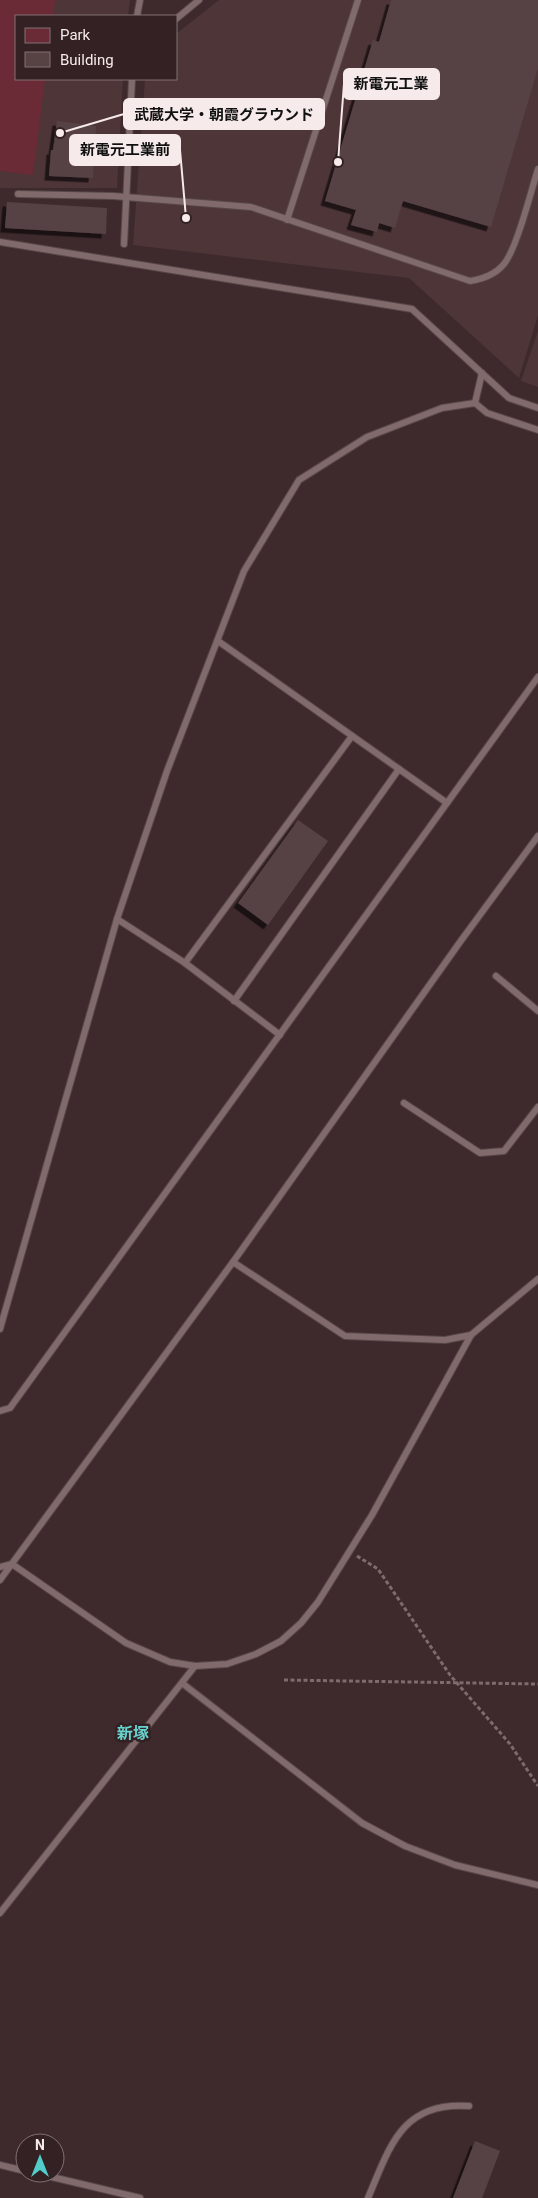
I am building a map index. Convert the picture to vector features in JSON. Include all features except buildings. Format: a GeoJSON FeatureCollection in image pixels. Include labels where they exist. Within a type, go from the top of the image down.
{"type":"FeatureCollection","features":[{"type":"Feature","properties":{"kind":"lane"},"geometry":{"type":"LineString","coordinates":[[137,15],[140,0]]}},
{"type":"Feature","properties":{"kind":"lane"},"geometry":{"type":"LineString","coordinates":[[178,17],[199,0]]}},
{"type":"Feature","properties":{"kind":"lane"},"geometry":{"type":"LineString","coordinates":[[287,220],[358,0]]}},
{"type":"Feature","properties":{"kind":"lane"},"geometry":{"type":"LineString","coordinates":[[124,244],[132,80]]}},
{"type":"Feature","properties":{"kind":"lane"},"geometry":{"type":"LineString","coordinates":[[18,194],[126,197],[251,207],[470,281],[482,279],[494,273],[504,264],[513,248],[538,169]]}},
{"type":"Feature","properties":{"kind":"lane"},"geometry":{"type":"LineString","coordinates":[[0,242],[412,309],[508,398],[538,408]]}},
{"type":"Feature","properties":{"kind":"lane"},"geometry":{"type":"LineString","coordinates":[[476,403],[482,373]]}},
{"type":"Feature","properties":{"kind":"lane"},"geometry":{"type":"LineString","coordinates":[[476,403],[487,413],[538,430]]}},
{"type":"Feature","properties":{"kind":"lane"},"geometry":{"type":"LineString","coordinates":[[0,1328],[117,919],[167,771],[244,571],[299,480],[367,437],[442,408],[476,403]]}},
{"type":"Feature","properties":{"kind":"lane"},"geometry":{"type":"LineString","coordinates":[[218,641],[447,803]]}},
{"type":"Feature","properties":{"kind":"lane"},"geometry":{"type":"LineString","coordinates":[[0,1411],[10,1408],[538,677]]}},
{"type":"Feature","properties":{"kind":"lane"},"geometry":{"type":"LineString","coordinates":[[185,963],[352,736]]}},
{"type":"Feature","properties":{"kind":"lane"},"geometry":{"type":"LineString","coordinates":[[234,1001],[399,769]]}},
{"type":"Feature","properties":{"kind":"lane"},"geometry":{"type":"LineString","coordinates":[[0,1580],[233,1262],[460,942],[538,836]]}},
{"type":"Feature","properties":{"kind":"lane"},"geometry":{"type":"LineString","coordinates":[[117,919],[185,963],[280,1035]]}},
{"type":"Feature","properties":{"kind":"lane"},"geometry":{"type":"LineString","coordinates":[[496,976],[538,1011]]}},
{"type":"Feature","properties":{"kind":"lane"},"geometry":{"type":"LineString","coordinates":[[404,1103],[480,1152],[504,1151],[538,1107]]}},
{"type":"Feature","properties":{"kind":"lane"},"geometry":{"type":"LineString","coordinates":[[233,1262],[345,1336],[445,1340],[471,1335]]}},
{"type":"Feature","properties":{"kind":"lane"},"geometry":{"type":"LineString","coordinates":[[0,1567],[12,1564],[126,1643],[170,1662],[196,1666],[227,1664],[256,1654],[281,1641],[301,1623],[318,1602],[350,1551],[372,1515],[471,1335],[538,1279]]}},
{"type":"Feature","properties":{"kind":"lane"},"geometry":{"type":"LineString","coordinates":[[0,1913],[196,1666]]}},
{"type":"Feature","properties":{"kind":"lane"},"geometry":{"type":"LineString","coordinates":[[182,1683],[362,1823],[405,1846],[455,1865],[538,1885]]}},
{"type":"Feature","properties":{"kind":"lane"},"geometry":{"type":"LineString","coordinates":[[368,2198],[393,2142],[413,2119],[439,2107],[469,2106]]}},
{"type":"Feature","properties":{"kind":"lane"},"geometry":{"type":"LineString","coordinates":[[0,2165],[15,2169]]}},
{"type":"Feature","properties":{"kind":"lane"},"geometry":{"type":"LineString","coordinates":[[65,2180],[140,2198]]}},
{"type":"Feature","properties":{"kind":"path"},"geometry":{"type":"LineString","coordinates":[[350,1551],[378,1568],[457,1683],[510,1744],[538,1786]]}},
{"type":"Feature","properties":{"kind":"path"},"geometry":{"type":"LineString","coordinates":[[284,1680],[538,1684]]}},
{"type":"Feature","properties":{"kind":"shaded area"},"geometry":{"type":"Polygon","coordinates":[[[0,0],[130,0],[128,15],[15,15],[15,80],[123,80],[117,188],[0,188],[0,0]]]}},
{"type":"Feature","properties":{"kind":"shaded area"},"geometry":{"type":"Polygon","coordinates":[[[219,0],[538,0],[538,315],[519,378],[409,278],[133,245],[145,80],[178,80],[178,32],[219,0]]]}},
{"type":"Feature","properties":{"kind":"shaded area"},"geometry":{"type":"Polygon","coordinates":[[[538,331],[538,387],[521,381],[538,331]]]}},
{"type":"Feature","properties":{"kind":"green space"},"geometry":{"type":"Polygon","coordinates":[[[0,0],[55,0],[53,15],[15,15],[15,80],[45,80],[33,175],[0,171],[0,0]]]}},
{"type":"Feature","properties":{"kind":"place","name":"武蔵大学・朝霞グラウンド"},"geometry":{"type":"Point","coordinates":[60,133]}},
{"type":"Feature","properties":{"kind":"place","name":"新電元工業"},"geometry":{"type":"Point","coordinates":[338,162]}},
{"type":"Feature","properties":{"kind":"place","name":"新電元工業前"},"geometry":{"type":"Point","coordinates":[186,218]}},
{"type":"Feature","properties":{"kind":"district","name":"新塚"},"geometry":{"type":"Point","coordinates":[133,1733]}}]}
